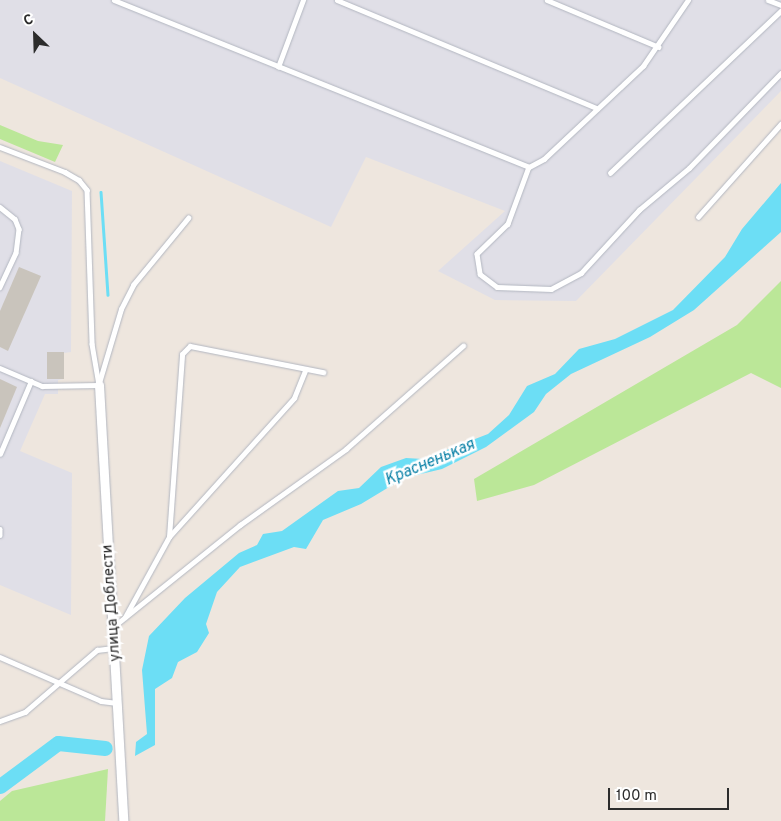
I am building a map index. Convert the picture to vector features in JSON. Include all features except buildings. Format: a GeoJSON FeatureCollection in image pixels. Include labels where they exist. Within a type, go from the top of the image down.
{"type":"FeatureCollection","features":[{"type":"Feature","properties":{"kind":"street","name":"улица Доблести"},"geometry":{"type":"LineString","coordinates":[[99,385],[119,703],[123,821]]}},
{"type":"Feature","properties":{"kind":"lane"},"geometry":{"type":"LineString","coordinates":[[114,0],[528,167]]}},
{"type":"Feature","properties":{"kind":"lane"},"geometry":{"type":"LineString","coordinates":[[278,67],[303,0]]}},
{"type":"Feature","properties":{"kind":"lane"},"geometry":{"type":"LineString","coordinates":[[337,0],[597,108]]}},
{"type":"Feature","properties":{"kind":"lane"},"geometry":{"type":"LineString","coordinates":[[547,0],[659,47]]}},
{"type":"Feature","properties":{"kind":"lane"},"geometry":{"type":"LineString","coordinates":[[688,0],[659,47],[544,159],[528,167],[508,224],[477,254],[480,274],[497,288],[551,289],[581,273],[639,210],[689,168],[781,73]]}},
{"type":"Feature","properties":{"kind":"lane"},"geometry":{"type":"LineString","coordinates":[[768,0],[781,5]]}},
{"type":"Feature","properties":{"kind":"lane"},"geometry":{"type":"LineString","coordinates":[[610,173],[781,11]]}},
{"type":"Feature","properties":{"kind":"lane"},"geometry":{"type":"LineString","coordinates":[[698,217],[781,124]]}},
{"type":"Feature","properties":{"kind":"lane"},"geometry":{"type":"LineString","coordinates":[[0,147],[80,180],[86,190],[92,344],[99,385]]}},
{"type":"Feature","properties":{"kind":"lane"},"geometry":{"type":"LineString","coordinates":[[0,287],[16,252],[19,229],[1,209]]}},
{"type":"Feature","properties":{"kind":"lane"},"geometry":{"type":"LineString","coordinates":[[99,385],[121,309],[133,285],[188,218]]}},
{"type":"Feature","properties":{"kind":"lane"},"geometry":{"type":"LineString","coordinates":[[169,537],[182,354],[190,346],[305,371],[323,372]]}},
{"type":"Feature","properties":{"kind":"lane"},"geometry":{"type":"LineString","coordinates":[[113,627],[240,525],[346,449],[463,346]]}},
{"type":"Feature","properties":{"kind":"lane"},"geometry":{"type":"LineString","coordinates":[[0,368],[42,386],[99,385]]}},
{"type":"Feature","properties":{"kind":"lane"},"geometry":{"type":"LineString","coordinates":[[125,618],[169,537],[294,398],[305,371]]}},
{"type":"Feature","properties":{"kind":"lane"},"geometry":{"type":"LineString","coordinates":[[0,454],[31,381]]}},
{"type":"Feature","properties":{"kind":"lane"},"geometry":{"type":"LineString","coordinates":[[0,529],[0,535]]}},
{"type":"Feature","properties":{"kind":"lane"},"geometry":{"type":"LineString","coordinates":[[0,721],[13,719],[60,684],[97,650],[115,648]]}},
{"type":"Feature","properties":{"kind":"lane"},"geometry":{"type":"LineString","coordinates":[[0,658],[101,701],[119,703]]}},
{"type":"Feature","properties":{"kind":"shaded area"},"geometry":{"type":"Polygon","coordinates":[[[0,0],[781,0],[781,91],[576,301],[495,300],[438,271],[505,211],[366,157],[331,227],[0,78],[0,0]]]}},
{"type":"Feature","properties":{"kind":"shaded area"},"geometry":{"type":"Polygon","coordinates":[[[0,161],[72,191],[71,352],[64,353],[64,379],[58,380],[58,394],[45,394],[20,451],[72,473],[71,615],[0,585],[0,161]]]}},
{"type":"Feature","properties":{"kind":"green space"},"geometry":{"type":"Polygon","coordinates":[[[0,125],[38,141],[63,145],[55,162],[0,139],[0,125]]]}},
{"type":"Feature","properties":{"kind":"green space"},"geometry":{"type":"Polygon","coordinates":[[[781,281],[781,388],[751,373],[534,485],[477,501],[474,479],[737,325],[781,281]]]}},
{"type":"Feature","properties":{"kind":"green space"},"geometry":{"type":"Polygon","coordinates":[[[108,769],[105,821],[0,821],[0,801],[12,791],[108,769]]]}},
{"type":"Feature","properties":{"kind":"water"},"geometry":{"type":"Polygon","coordinates":[[[781,183],[781,232],[694,310],[650,337],[571,374],[546,394],[534,412],[486,447],[442,469],[404,478],[361,504],[323,520],[306,549],[294,547],[240,567],[217,592],[206,624],[209,633],[197,652],[178,662],[172,678],[155,689],[155,745],[135,756],[136,742],[147,734],[142,670],[149,636],[185,598],[239,553],[257,545],[263,534],[282,531],[338,491],[359,488],[381,467],[406,458],[423,459],[488,434],[509,415],[527,386],[555,374],[579,349],[615,339],[673,310],[725,257],[742,229],[781,183]]]}},
{"type":"Feature","properties":{"kind":"waterway"},"geometry":{"type":"LineString","coordinates":[[101,192],[108,295]]}},
{"type":"Feature","properties":{"kind":"waterway","name":"Красненькая"},"geometry":{"type":"LineString","coordinates":[[0,786],[58,743],[105,748]]}}]}
